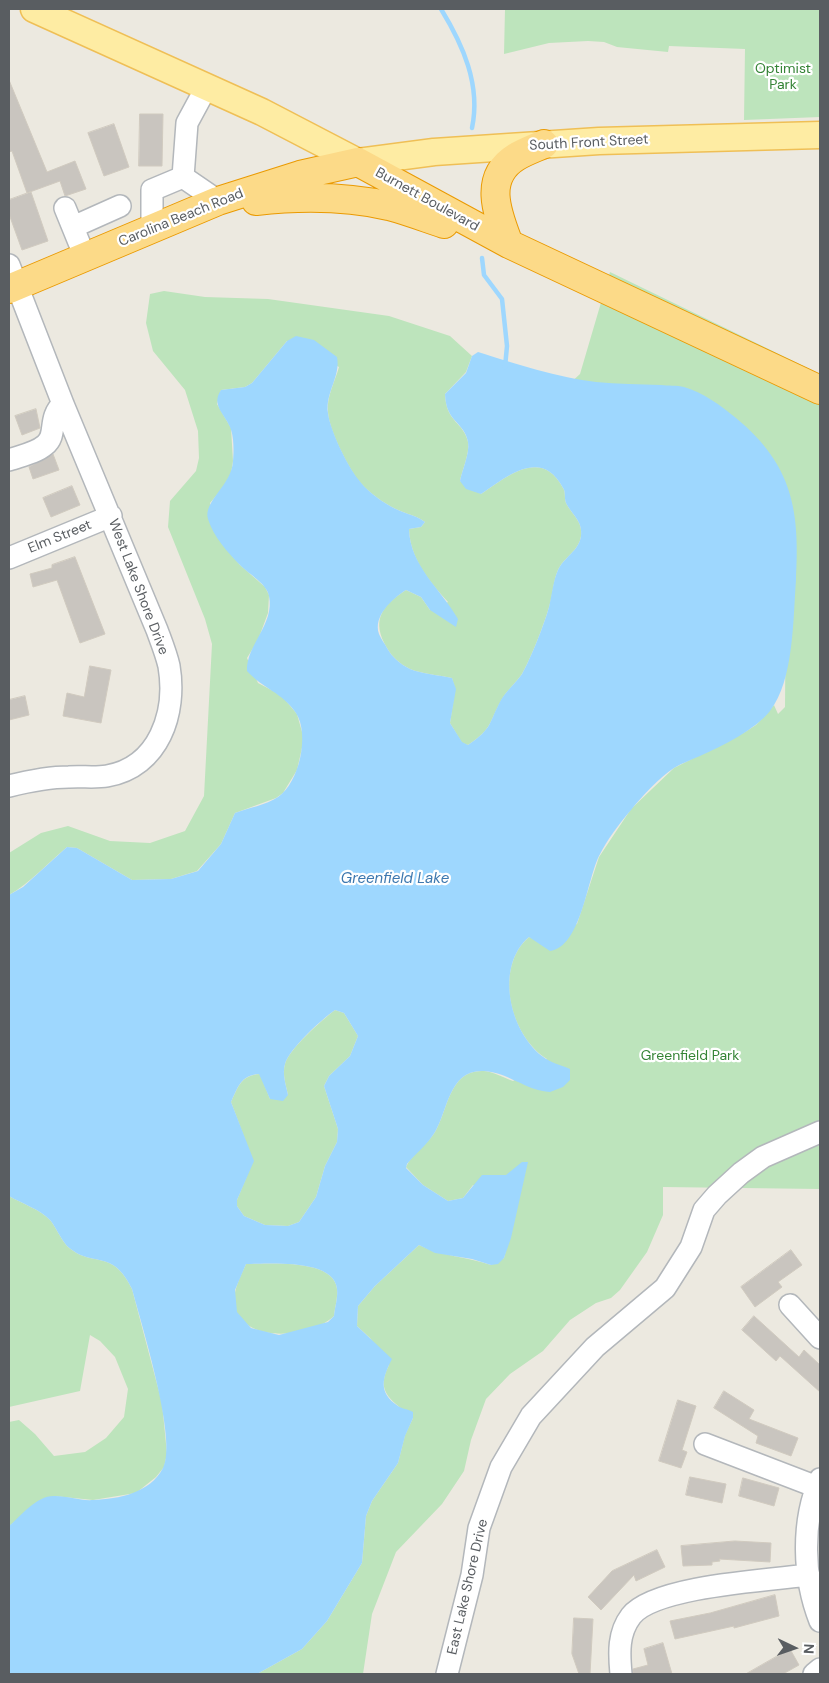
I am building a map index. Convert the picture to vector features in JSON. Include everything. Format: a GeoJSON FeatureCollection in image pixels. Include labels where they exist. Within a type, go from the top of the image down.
{"type":"FeatureCollection","features":[{"type":"Feature","properties":{"kind":"highway"},"geometry":{"type":"LineString","coordinates":[[509,244],[496,211],[495,186],[503,170],[515,158],[544,144]]}},
{"type":"Feature","properties":{"kind":"highway","name":"Carolina Beach Road"},"geometry":{"type":"LineString","coordinates":[[12,280],[85,257],[208,205],[300,175],[358,162]]}},
{"type":"Feature","properties":{"kind":"highway","name":"Burnett Boulevard"},"geometry":{"type":"LineString","coordinates":[[358,162],[509,244],[820,390]]}},
{"type":"Feature","properties":{"kind":"highway"},"geometry":{"type":"LineString","coordinates":[[208,205],[293,197],[338,198],[390,206],[509,244]]}},
{"type":"Feature","properties":{"kind":"main road","name":"Burnett Boulevard"},"geometry":{"type":"LineString","coordinates":[[34,9],[207,86],[312,136],[358,162]]}},
{"type":"Feature","properties":{"kind":"main road","name":"South Front Street"},"geometry":{"type":"LineString","coordinates":[[358,162],[425,153],[544,144],[820,135]]}},
{"type":"Feature","properties":{"kind":"street"},"geometry":{"type":"LineString","coordinates":[[207,86],[187,123],[183,177],[208,205]]}},
{"type":"Feature","properties":{"kind":"street"},"geometry":{"type":"LineString","coordinates":[[143,232],[152,190],[183,177]]}},
{"type":"Feature","properties":{"kind":"street"},"geometry":{"type":"LineString","coordinates":[[85,257],[69,218],[118,201],[143,232]]}},
{"type":"Feature","properties":{"kind":"street","name":"West Lake Shore Drive"},"geometry":{"type":"LineString","coordinates":[[9,786],[39,779],[96,777],[117,773],[133,767],[147,757],[161,736],[170,695],[168,665],[157,630],[12,280]]}},
{"type":"Feature","properties":{"kind":"street"},"geometry":{"type":"LineString","coordinates":[[9,460],[46,446],[51,439],[55,412],[63,404]]}},
{"type":"Feature","properties":{"kind":"street","name":"Elm Street"},"geometry":{"type":"LineString","coordinates":[[9,558],[111,516]]}},
{"type":"Feature","properties":{"kind":"street","name":"East Lake Shore Drive"},"geometry":{"type":"LineString","coordinates":[[447,1674],[472,1575],[479,1528],[501,1467],[530,1416],[595,1346],[665,1288],[691,1247],[704,1210],[717,1195],[741,1173],[763,1157],[820,1132]]}},
{"type":"Feature","properties":{"kind":"street"},"geometry":{"type":"LineString","coordinates":[[790,1304],[820,1338]]}},
{"type":"Feature","properties":{"kind":"street"},"geometry":{"type":"LineString","coordinates":[[705,1444],[819,1483],[811,1509],[807,1540],[811,1594],[820,1621]]}},
{"type":"Feature","properties":{"kind":"street"},"geometry":{"type":"LineString","coordinates":[[620,1674],[620,1639],[630,1616],[646,1604],[681,1592],[809,1575]]}},
{"type":"Feature","properties":{"kind":"street"},"geometry":{"type":"LineString","coordinates":[[814,1674],[820,1669]]}},
{"type":"Feature","properties":{"kind":"green space","name":"Optimist Park"},"geometry":{"type":"Polygon","coordinates":[[[505,9],[820,9],[820,117],[744,120],[745,49],[669,46],[668,52],[617,47],[604,42],[588,41],[549,43],[504,54],[505,9]]]}},
{"type":"Feature","properties":{"kind":"green space","name":"Greenfield Park"},"geometry":{"type":"Polygon","coordinates":[[[610,272],[820,374],[820,1189],[663,1187],[663,1215],[647,1252],[620,1290],[611,1298],[596,1303],[570,1320],[543,1351],[510,1374],[486,1399],[471,1440],[464,1471],[442,1504],[396,1552],[372,1614],[363,1674],[257,1674],[302,1649],[327,1621],[362,1563],[366,1516],[372,1501],[398,1463],[405,1435],[413,1418],[388,1396],[385,1390],[385,1375],[389,1365],[370,1338],[357,1326],[358,1306],[375,1286],[419,1245],[437,1252],[491,1265],[504,1258],[522,1186],[473,1185],[463,1198],[448,1201],[423,1185],[406,1167],[412,1157],[435,1132],[451,1093],[463,1077],[472,1072],[484,1071],[513,1081],[547,1059],[534,1048],[523,1034],[515,1018],[509,982],[512,965],[518,950],[529,937],[534,939],[577,924],[599,857],[631,809],[674,768],[745,732],[756,725],[774,705],[778,714],[785,707],[786,581],[541,410],[580,374],[610,272]]]}},
{"type":"Feature","properties":{"kind":"green space"},"geometry":{"type":"Polygon","coordinates":[[[164,291],[205,297],[268,299],[389,316],[450,336],[472,356],[466,372],[445,394],[448,411],[463,430],[468,442],[467,456],[460,481],[481,494],[513,473],[535,467],[545,469],[555,476],[564,490],[566,503],[580,526],[580,541],[558,570],[544,623],[522,674],[503,697],[486,730],[468,745],[462,743],[450,723],[455,689],[452,678],[420,672],[403,665],[389,651],[380,630],[379,622],[385,608],[406,590],[421,597],[430,610],[448,602],[422,569],[410,540],[409,529],[421,527],[425,522],[386,503],[368,491],[357,479],[339,447],[329,419],[328,401],[339,367],[287,341],[252,383],[245,387],[221,390],[217,404],[231,428],[233,461],[227,483],[210,503],[220,541],[240,565],[265,587],[269,595],[268,613],[258,640],[247,658],[258,683],[281,695],[297,714],[304,739],[297,770],[283,793],[276,798],[235,813],[221,844],[197,871],[171,879],[132,880],[77,848],[67,847],[32,879],[9,895],[9,853],[41,833],[68,826],[110,841],[150,843],[185,831],[204,796],[212,644],[205,619],[168,527],[170,501],[196,471],[199,458],[198,431],[185,390],[153,351],[146,323],[150,294],[164,291]]]}},
{"type":"Feature","properties":{"kind":"green space"},"geometry":{"type":"Polygon","coordinates":[[[335,1010],[344,1013],[358,1036],[350,1056],[329,1076],[324,1086],[338,1129],[337,1142],[325,1166],[316,1197],[299,1222],[288,1226],[265,1225],[244,1216],[237,1206],[237,1200],[253,1161],[231,1102],[244,1079],[260,1074],[270,1099],[288,1095],[284,1072],[288,1058],[307,1035],[335,1010]]]}},
{"type":"Feature","properties":{"kind":"green space"},"geometry":{"type":"Polygon","coordinates":[[[9,1196],[46,1216],[62,1240],[76,1253],[101,1260],[117,1268],[132,1289],[162,1403],[167,1454],[164,1467],[156,1477],[136,1493],[93,1500],[54,1496],[9,1526],[9,1422],[19,1420],[35,1434],[54,1456],[85,1452],[106,1438],[124,1417],[128,1389],[115,1357],[100,1341],[90,1335],[80,1391],[9,1407],[9,1196]]]}},
{"type":"Feature","properties":{"kind":"green space"},"geometry":{"type":"Polygon","coordinates":[[[246,1264],[298,1265],[312,1267],[324,1272],[333,1279],[337,1289],[334,1316],[312,1328],[284,1334],[269,1333],[245,1323],[237,1313],[234,1301],[238,1281],[246,1264]]]}},
{"type":"Feature","properties":{"kind":"water","name":"Greenfield Lake"},"geometry":{"type":"Polygon","coordinates":[[[296,336],[314,340],[337,357],[337,371],[329,398],[328,413],[335,438],[344,456],[358,479],[372,494],[394,508],[425,522],[421,527],[409,529],[411,542],[420,566],[458,619],[456,627],[430,610],[421,597],[406,590],[390,603],[381,615],[378,627],[379,634],[389,651],[403,665],[420,672],[452,678],[456,689],[450,723],[462,742],[468,745],[486,730],[503,697],[522,674],[544,623],[558,570],[577,546],[581,536],[580,526],[566,503],[564,490],[555,476],[545,469],[535,467],[513,473],[481,494],[466,489],[460,481],[467,456],[468,442],[463,430],[448,411],[445,394],[466,373],[472,356],[478,352],[537,370],[582,380],[684,387],[718,404],[755,436],[770,453],[781,472],[789,491],[794,511],[797,555],[793,630],[788,666],[778,698],[764,718],[738,737],[668,772],[645,793],[622,821],[609,838],[599,856],[576,926],[561,947],[550,951],[529,937],[518,949],[512,964],[509,981],[514,1015],[521,1031],[542,1056],[570,1069],[570,1080],[563,1087],[550,1092],[533,1088],[492,1072],[472,1072],[463,1077],[457,1084],[451,1093],[435,1132],[407,1164],[406,1168],[423,1185],[448,1201],[463,1198],[482,1175],[506,1175],[522,1162],[528,1162],[511,1238],[504,1258],[498,1264],[491,1265],[472,1259],[435,1253],[419,1245],[375,1286],[358,1306],[357,1326],[392,1359],[384,1378],[384,1390],[391,1401],[401,1408],[413,1412],[413,1418],[405,1436],[398,1463],[372,1501],[366,1516],[362,1563],[327,1621],[302,1649],[257,1674],[9,1674],[9,1526],[30,1506],[48,1497],[60,1496],[88,1500],[103,1499],[123,1496],[142,1489],[157,1477],[163,1468],[166,1454],[166,1433],[150,1353],[132,1289],[124,1276],[109,1263],[76,1253],[62,1240],[46,1216],[9,1196],[9,895],[23,887],[67,847],[77,848],[132,880],[171,879],[198,871],[221,844],[235,813],[273,800],[292,781],[297,770],[302,746],[300,722],[296,713],[285,700],[247,671],[251,652],[268,616],[270,606],[268,592],[261,583],[231,556],[213,532],[208,519],[208,512],[213,499],[228,478],[231,470],[234,449],[230,427],[218,405],[218,395],[221,390],[245,387],[252,383],[287,341],[296,336]],[[335,1010],[307,1035],[288,1058],[284,1072],[288,1095],[283,1101],[270,1099],[259,1074],[244,1079],[231,1102],[254,1161],[237,1200],[237,1206],[244,1216],[265,1225],[288,1226],[299,1222],[316,1197],[325,1166],[337,1142],[338,1129],[324,1086],[329,1076],[350,1056],[358,1036],[344,1013],[335,1010]],[[246,1264],[235,1290],[237,1312],[251,1328],[279,1335],[328,1322],[334,1316],[337,1289],[333,1279],[324,1272],[312,1267],[298,1265],[246,1264]]]}},
{"type":"Feature","properties":{"kind":"building"},"geometry":{"type":"Polygon","coordinates":[[[9,80],[47,172],[75,161],[86,189],[65,196],[60,181],[27,193],[12,151],[9,152],[9,80]]]}},
{"type":"Feature","properties":{"kind":"building"},"geometry":{"type":"Polygon","coordinates":[[[140,114],[163,114],[162,166],[139,166],[140,114]]]}},
{"type":"Feature","properties":{"kind":"building"},"geometry":{"type":"Polygon","coordinates":[[[114,124],[129,167],[104,176],[88,133],[114,124]]]}},
{"type":"Feature","properties":{"kind":"building"},"geometry":{"type":"Polygon","coordinates":[[[31,192],[48,241],[22,250],[9,214],[9,200],[31,192]]]}},
{"type":"Feature","properties":{"kind":"building"},"geometry":{"type":"Polygon","coordinates":[[[36,409],[40,428],[22,435],[15,416],[36,409]]]}},
{"type":"Feature","properties":{"kind":"building"},"geometry":{"type":"Polygon","coordinates":[[[53,454],[59,470],[33,479],[29,467],[53,454]]]}},
{"type":"Feature","properties":{"kind":"building"},"geometry":{"type":"Polygon","coordinates":[[[72,486],[80,505],[51,517],[43,498],[72,486]]]}},
{"type":"Feature","properties":{"kind":"building"},"geometry":{"type":"Polygon","coordinates":[[[75,557],[105,634],[80,643],[57,580],[33,587],[30,574],[52,568],[52,565],[75,557]]]}},
{"type":"Feature","properties":{"kind":"building"},"geometry":{"type":"Polygon","coordinates":[[[90,666],[111,670],[101,723],[63,716],[67,693],[84,697],[90,666]]]}},
{"type":"Feature","properties":{"kind":"building"},"geometry":{"type":"Polygon","coordinates":[[[25,696],[29,715],[9,720],[9,700],[25,696]]]}},
{"type":"Feature","properties":{"kind":"building"},"geometry":{"type":"Polygon","coordinates":[[[791,1250],[802,1265],[778,1282],[782,1287],[755,1307],[741,1287],[791,1250]]]}},
{"type":"Feature","properties":{"kind":"building"},"geometry":{"type":"Polygon","coordinates":[[[754,1316],[799,1357],[804,1350],[820,1365],[820,1392],[780,1356],[776,1361],[742,1330],[754,1316]]]}},
{"type":"Feature","properties":{"kind":"building"},"geometry":{"type":"Polygon","coordinates":[[[724,1391],[754,1410],[749,1419],[798,1438],[791,1456],[756,1443],[758,1436],[714,1408],[724,1391]]]}},
{"type":"Feature","properties":{"kind":"building"},"geometry":{"type":"Polygon","coordinates":[[[678,1400],[696,1406],[682,1450],[687,1452],[681,1468],[659,1461],[678,1400]]]}},
{"type":"Feature","properties":{"kind":"building"},"geometry":{"type":"Polygon","coordinates":[[[690,1477],[726,1484],[722,1503],[686,1495],[690,1477]]]}},
{"type":"Feature","properties":{"kind":"building"},"geometry":{"type":"Polygon","coordinates":[[[743,1478],[779,1488],[774,1506],[739,1496],[743,1478]]]}},
{"type":"Feature","properties":{"kind":"building"},"geometry":{"type":"Polygon","coordinates":[[[735,1541],[771,1543],[770,1562],[719,1559],[720,1561],[712,1562],[712,1565],[683,1566],[681,1546],[735,1541]]]}},
{"type":"Feature","properties":{"kind":"building"},"geometry":{"type":"Polygon","coordinates":[[[657,1550],[665,1567],[636,1581],[634,1575],[601,1610],[588,1597],[612,1571],[657,1550]]]}},
{"type":"Feature","properties":{"kind":"building"},"geometry":{"type":"Polygon","coordinates":[[[775,1595],[779,1616],[734,1628],[734,1626],[675,1639],[670,1621],[710,1613],[775,1595]]]}},
{"type":"Feature","properties":{"kind":"building"},"geometry":{"type":"Polygon","coordinates":[[[574,1618],[593,1619],[590,1674],[579,1674],[572,1654],[574,1618]]]}},
{"type":"Feature","properties":{"kind":"building"},"geometry":{"type":"Polygon","coordinates":[[[663,1643],[672,1674],[633,1674],[633,1669],[648,1665],[644,1649],[663,1643]]]}},
{"type":"Feature","properties":{"kind":"building"},"geometry":{"type":"Polygon","coordinates":[[[790,1649],[799,1665],[783,1674],[746,1674],[790,1649]]]}},
{"type":"Feature","properties":{"kind":"waterway"},"geometry":{"type":"LineString","coordinates":[[441,9],[463,51],[472,81],[474,96],[472,128]]}},
{"type":"Feature","properties":{"kind":"waterway"},"geometry":{"type":"LineString","coordinates":[[482,258],[484,275],[502,299],[507,346],[505,367]]}}]}
